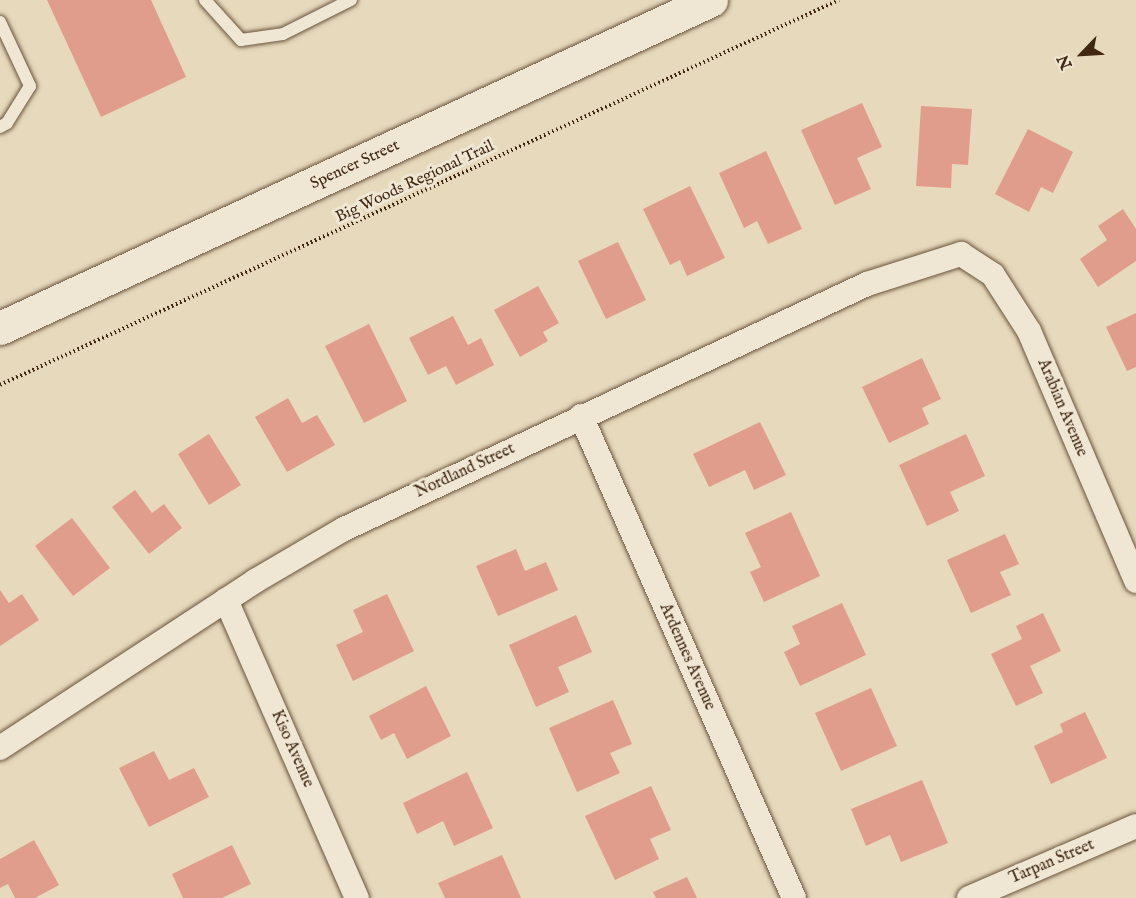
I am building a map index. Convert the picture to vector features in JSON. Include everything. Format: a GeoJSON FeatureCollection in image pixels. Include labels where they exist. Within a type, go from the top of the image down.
{"type":"FeatureCollection","features":[{"type":"Feature","properties":{"kind":"street","name":"Spencer Street"},"geometry":{"type":"LineString","coordinates":[[0,328],[711,0]]}},
{"type":"Feature","properties":{"kind":"street","name":"Nordland Street"},"geometry":{"type":"LineString","coordinates":[[0,748],[226,600],[344,529],[867,284],[961,254]]}},
{"type":"Feature","properties":{"kind":"street","name":"Arabian Avenue"},"geometry":{"type":"LineString","coordinates":[[961,254],[993,275],[1029,331],[1136,581]]}},
{"type":"Feature","properties":{"kind":"street","name":"Ardennes Avenue"},"geometry":{"type":"LineString","coordinates":[[581,416],[794,898]]}},
{"type":"Feature","properties":{"kind":"street","name":"Kiso Avenue"},"geometry":{"type":"LineString","coordinates":[[226,600],[357,898]]}},
{"type":"Feature","properties":{"kind":"street","name":"Tarpan Street"},"geometry":{"type":"LineString","coordinates":[[969,898],[1136,826]]}},
{"type":"Feature","properties":{"kind":"lane"},"geometry":{"type":"LineString","coordinates":[[205,0],[241,40],[283,34],[351,0]]}},
{"type":"Feature","properties":{"kind":"lane"},"geometry":{"type":"LineString","coordinates":[[0,22],[30,86],[8,123],[0,127]]}},
{"type":"Feature","properties":{"kind":"path","name":"Big Woods Regional Trail"},"geometry":{"type":"LineString","coordinates":[[0,386],[839,0]]}},
{"type":"Feature","properties":{"kind":"building"},"geometry":{"type":"Polygon","coordinates":[[[47,0],[151,0],[186,77],[101,117],[47,0]]]}},
{"type":"Feature","properties":{"kind":"building"},"geometry":{"type":"Polygon","coordinates":[[[862,103],[882,147],[857,158],[871,189],[835,205],[801,130],[862,103]]]}},
{"type":"Feature","properties":{"kind":"building"},"geometry":{"type":"Polygon","coordinates":[[[921,106],[972,109],[968,165],[952,164],[951,188],[916,186],[921,106]]]}},
{"type":"Feature","properties":{"kind":"building"},"geometry":{"type":"Polygon","coordinates":[[[1028,129],[1073,152],[1053,193],[1041,187],[1029,212],[995,194],[1028,129]]]}},
{"type":"Feature","properties":{"kind":"building"},"geometry":{"type":"Polygon","coordinates":[[[766,151],[802,229],[768,244],[757,221],[744,228],[719,173],[766,151]]]}},
{"type":"Feature","properties":{"kind":"building"},"geometry":{"type":"Polygon","coordinates":[[[690,186],[725,258],[687,276],[680,260],[670,265],[643,209],[690,186]]]}},
{"type":"Feature","properties":{"kind":"building"},"geometry":{"type":"Polygon","coordinates":[[[1123,209],[1136,229],[1136,261],[1098,287],[1080,259],[1107,240],[1098,226],[1123,209]]]}},
{"type":"Feature","properties":{"kind":"building"},"geometry":{"type":"Polygon","coordinates":[[[618,242],[646,300],[606,319],[578,261],[618,242]]]}},
{"type":"Feature","properties":{"kind":"building"},"geometry":{"type":"Polygon","coordinates":[[[538,286],[559,323],[543,332],[548,341],[520,357],[494,310],[538,286]]]}},
{"type":"Feature","properties":{"kind":"building"},"geometry":{"type":"Polygon","coordinates":[[[1136,313],[1136,367],[1127,371],[1106,327],[1136,313]]]}},
{"type":"Feature","properties":{"kind":"building"},"geometry":{"type":"Polygon","coordinates":[[[453,316],[468,345],[481,338],[494,365],[456,385],[446,366],[428,375],[409,338],[453,316]]]}},
{"type":"Feature","properties":{"kind":"building"},"geometry":{"type":"Polygon","coordinates":[[[369,324],[407,401],[364,423],[325,346],[369,324]]]}},
{"type":"Feature","properties":{"kind":"building"},"geometry":{"type":"Polygon","coordinates":[[[922,358],[941,399],[922,408],[929,424],[889,443],[862,387],[922,358]]]}},
{"type":"Feature","properties":{"kind":"building"},"geometry":{"type":"Polygon","coordinates":[[[288,398],[302,423],[317,415],[335,445],[287,472],[255,417],[288,398]]]}},
{"type":"Feature","properties":{"kind":"building"},"geometry":{"type":"Polygon","coordinates":[[[760,422],[786,475],[754,490],[745,470],[709,487],[693,454],[760,422]]]}},
{"type":"Feature","properties":{"kind":"building"},"geometry":{"type":"Polygon","coordinates":[[[209,434],[241,485],[209,505],[178,454],[209,434]]]}},
{"type":"Feature","properties":{"kind":"building"},"geometry":{"type":"Polygon","coordinates":[[[966,434],[985,476],[950,492],[959,511],[927,526],[899,465],[966,434]]]}},
{"type":"Feature","properties":{"kind":"building"},"geometry":{"type":"Polygon","coordinates":[[[135,490],[152,513],[164,504],[182,528],[149,554],[112,507],[135,490]]]}},
{"type":"Feature","properties":{"kind":"building"},"geometry":{"type":"Polygon","coordinates":[[[791,512],[820,576],[764,602],[750,572],[761,567],[745,533],[791,512]]]}},
{"type":"Feature","properties":{"kind":"building"},"geometry":{"type":"Polygon","coordinates":[[[72,518],[110,568],[73,596],[35,546],[72,518]]]}},
{"type":"Feature","properties":{"kind":"building"},"geometry":{"type":"Polygon","coordinates":[[[1005,534],[1019,564],[1000,572],[1011,595],[971,613],[947,560],[1005,534]]]}},
{"type":"Feature","properties":{"kind":"building"},"geometry":{"type":"Polygon","coordinates":[[[516,549],[525,571],[546,562],[558,590],[498,616],[476,566],[516,549]]]}},
{"type":"Feature","properties":{"kind":"building"},"geometry":{"type":"Polygon","coordinates":[[[0,590],[9,603],[22,594],[39,620],[0,646],[0,590]]]}},
{"type":"Feature","properties":{"kind":"building"},"geometry":{"type":"Polygon","coordinates":[[[387,594],[414,651],[353,681],[336,645],[363,632],[353,610],[387,594]]]}},
{"type":"Feature","properties":{"kind":"building"},"geometry":{"type":"Polygon","coordinates":[[[842,603],[866,655],[800,686],[784,652],[800,644],[792,626],[842,603]]]}},
{"type":"Feature","properties":{"kind":"building"},"geometry":{"type":"Polygon","coordinates":[[[1043,613],[1061,651],[1030,666],[1043,693],[1016,706],[991,654],[1022,639],[1016,626],[1043,613]]]}},
{"type":"Feature","properties":{"kind":"building"},"geometry":{"type":"Polygon","coordinates":[[[576,615],[592,652],[558,667],[569,692],[536,707],[509,645],[576,615]]]}},
{"type":"Feature","properties":{"kind":"building"},"geometry":{"type":"Polygon","coordinates":[[[426,686],[451,736],[407,759],[394,733],[381,740],[369,716],[426,686]]]}},
{"type":"Feature","properties":{"kind":"building"},"geometry":{"type":"Polygon","coordinates":[[[871,688],[897,746],[841,771],[815,713],[871,688]]]}},
{"type":"Feature","properties":{"kind":"building"},"geometry":{"type":"Polygon","coordinates":[[[613,700],[632,744],[610,753],[620,773],[577,792],[549,728],[613,700]]]}},
{"type":"Feature","properties":{"kind":"building"},"geometry":{"type":"Polygon","coordinates":[[[1085,712],[1107,758],[1051,784],[1034,746],[1063,732],[1060,724],[1085,712]]]}},
{"type":"Feature","properties":{"kind":"building"},"geometry":{"type":"Polygon","coordinates":[[[154,751],[169,780],[194,768],[209,797],[149,827],[119,768],[154,751]]]}},
{"type":"Feature","properties":{"kind":"building"},"geometry":{"type":"Polygon","coordinates":[[[467,772],[493,828],[454,846],[443,821],[417,834],[403,803],[467,772]]]}},
{"type":"Feature","properties":{"kind":"building"},"geometry":{"type":"Polygon","coordinates":[[[922,780],[948,843],[901,862],[890,835],[866,846],[851,809],[922,780]]]}},
{"type":"Feature","properties":{"kind":"building"},"geometry":{"type":"Polygon","coordinates":[[[651,786],[671,830],[650,839],[659,859],[615,880],[585,816],[651,786]]]}},
{"type":"Feature","properties":{"kind":"building"},"geometry":{"type":"Polygon","coordinates":[[[34,840],[59,885],[35,898],[15,898],[8,884],[0,888],[0,859],[34,840]]]}},
{"type":"Feature","properties":{"kind":"building"},"geometry":{"type":"Polygon","coordinates":[[[232,845],[251,884],[222,898],[183,898],[172,874],[232,845]]]}},
{"type":"Feature","properties":{"kind":"building"},"geometry":{"type":"Polygon","coordinates":[[[502,855],[521,898],[445,898],[438,883],[502,855]]]}},
{"type":"Feature","properties":{"kind":"building"},"geometry":{"type":"Polygon","coordinates":[[[687,877],[697,898],[656,898],[653,892],[687,877]]]}}]}
